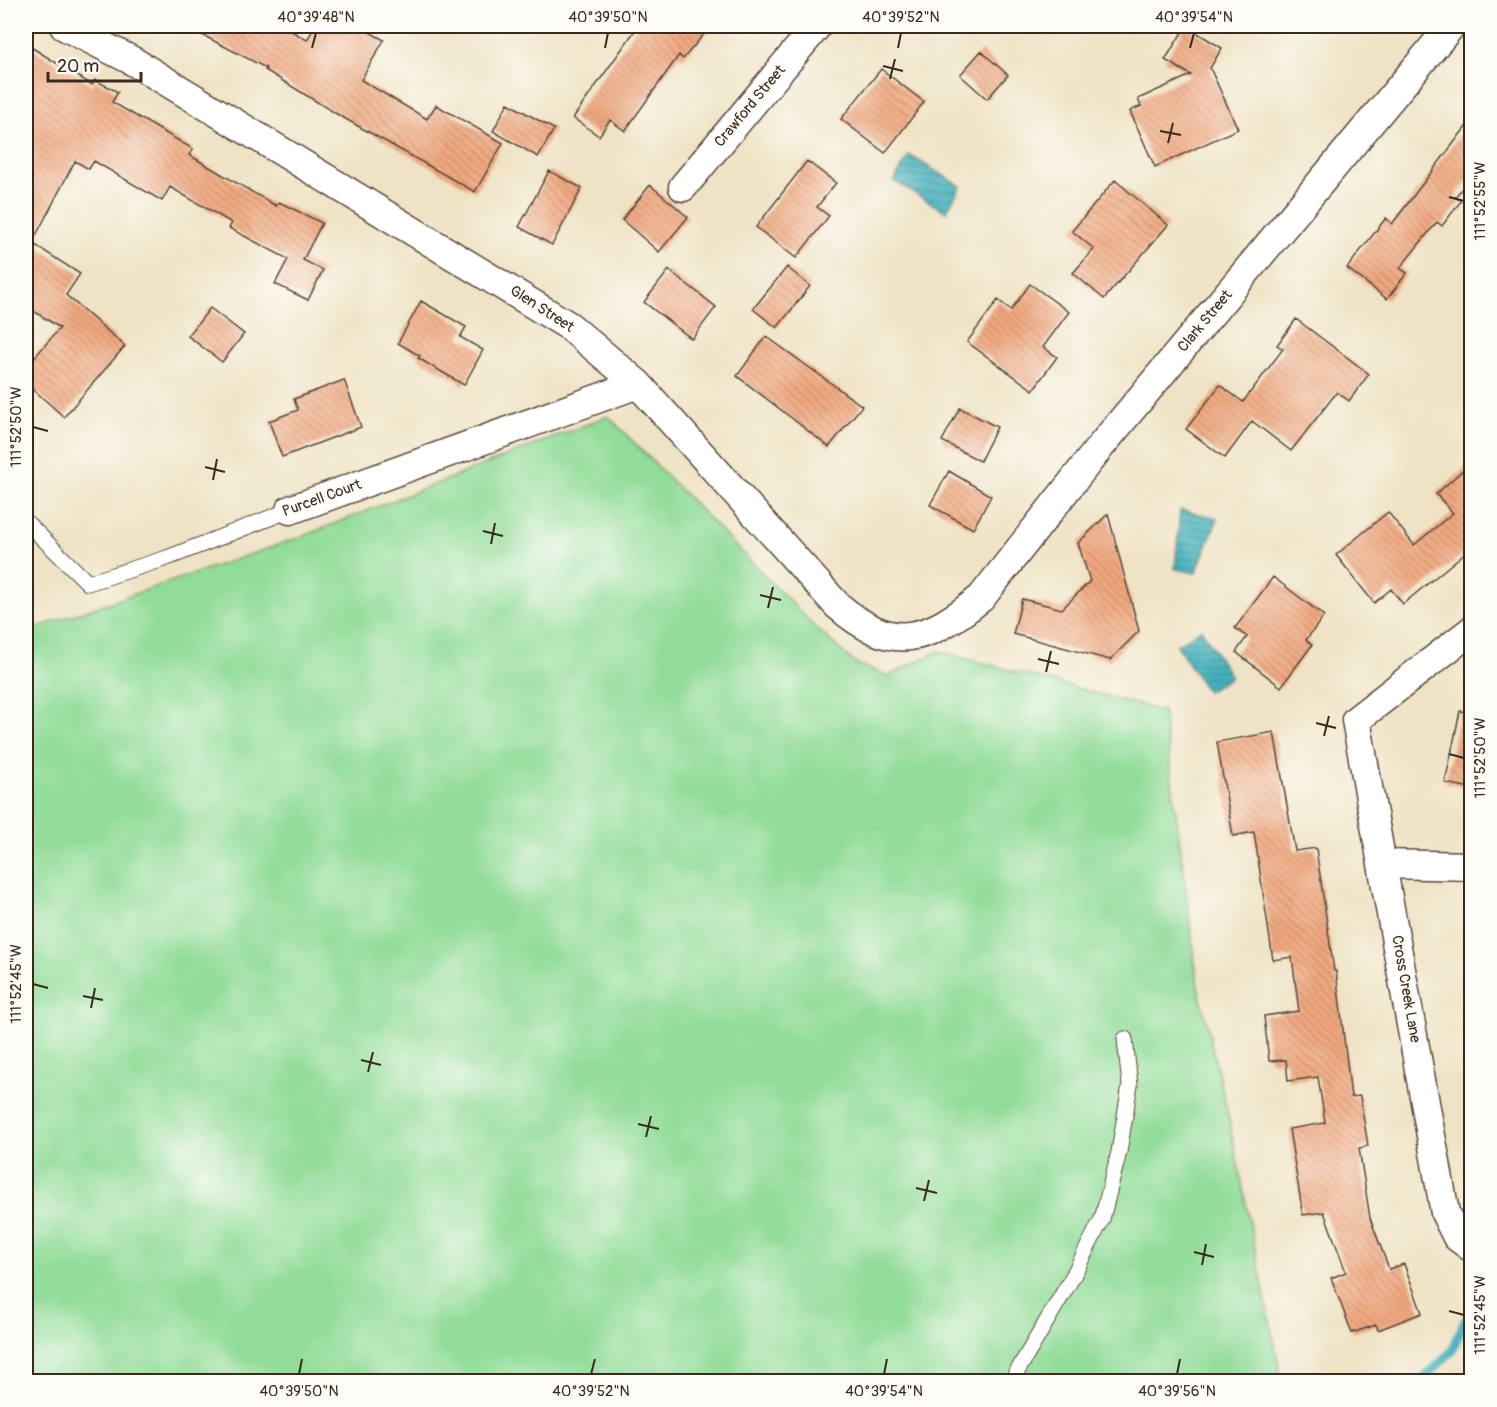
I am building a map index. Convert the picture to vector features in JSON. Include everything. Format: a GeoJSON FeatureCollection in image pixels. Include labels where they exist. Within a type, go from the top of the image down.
{"type":"FeatureCollection","features":[{"type":"Feature","properties":{"kind":"street","name":"Glen Street"},"geometry":{"type":"LineString","coordinates":[[64,26],[131,60],[569,326],[638,384],[837,605],[854,620],[872,631],[891,637],[912,636],[930,631],[959,616]]}},
{"type":"Feature","properties":{"kind":"street","name":"Crawford Street"},"geometry":{"type":"LineString","coordinates":[[683,187],[817,26]]}},
{"type":"Feature","properties":{"kind":"street","name":"Clark Street"},"geometry":{"type":"LineString","coordinates":[[959,616],[981,598],[1009,565],[1100,447],[1451,26]]}},
{"type":"Feature","properties":{"kind":"street","name":"Purcell Court"},"geometry":{"type":"LineString","coordinates":[[290,510],[638,384]]}},
{"type":"Feature","properties":{"kind":"street","name":"Cross Creek Lane"},"geometry":{"type":"LineString","coordinates":[[1472,630],[1356,720],[1384,864],[1445,1213],[1457,1237],[1472,1248]]}},
{"type":"Feature","properties":{"kind":"street"},"geometry":{"type":"LineString","coordinates":[[1384,864],[1472,866]]}},
{"type":"Feature","properties":{"kind":"lane","name":"Purcell Court"},"geometry":{"type":"LineString","coordinates":[[26,522],[88,583],[167,558],[290,510]]}},
{"type":"Feature","properties":{"kind":"lane"},"geometry":{"type":"LineString","coordinates":[[1011,1382],[1072,1278],[1102,1219],[1119,1152],[1130,1085],[1125,1039]]}},
{"type":"Feature","properties":{"kind":"green space"},"geometry":{"type":"Polygon","coordinates":[[[608,416],[818,630],[855,663],[888,676],[938,651],[1163,711],[1198,986],[1228,1115],[1282,1381],[26,1381],[26,631],[298,538],[608,416]]]}},
{"type":"Feature","properties":{"kind":"water"},"geometry":{"type":"Polygon","coordinates":[[[909,155],[961,186],[946,212],[894,181],[909,155]]]}},
{"type":"Feature","properties":{"kind":"water"},"geometry":{"type":"Polygon","coordinates":[[[1180,510],[1218,518],[1196,573],[1175,569],[1180,510]]]}},
{"type":"Feature","properties":{"kind":"water"},"geometry":{"type":"Polygon","coordinates":[[[1201,629],[1231,677],[1207,692],[1177,645],[1201,629]]]}},
{"type":"Feature","properties":{"kind":"building"},"geometry":{"type":"Polygon","coordinates":[[[185,26],[283,26],[307,40],[315,26],[359,26],[384,40],[361,80],[427,119],[436,105],[503,143],[475,192],[335,113],[265,70],[266,68],[185,26]]]}},
{"type":"Feature","properties":{"kind":"building"},"geometry":{"type":"Polygon","coordinates":[[[638,26],[711,26],[683,59],[679,55],[625,131],[610,120],[599,136],[573,118],[638,26]]]}},
{"type":"Feature","properties":{"kind":"building"},"geometry":{"type":"Polygon","coordinates":[[[1186,26],[1222,48],[1210,68],[1238,129],[1155,167],[1130,111],[1141,106],[1138,99],[1191,75],[1165,60],[1186,26]]]}},
{"type":"Feature","properties":{"kind":"building"},"geometry":{"type":"Polygon","coordinates":[[[26,44],[92,85],[95,80],[118,92],[112,102],[193,149],[189,155],[276,206],[279,202],[322,223],[303,260],[323,270],[308,300],[275,284],[288,259],[229,228],[232,223],[170,187],[162,201],[94,161],[89,169],[75,161],[32,243],[80,274],[66,295],[125,346],[64,417],[26,383],[26,367],[60,328],[26,306],[26,44]]]}},
{"type":"Feature","properties":{"kind":"building"},"geometry":{"type":"Polygon","coordinates":[[[981,51],[1008,75],[987,99],[960,75],[981,51]]]}},
{"type":"Feature","properties":{"kind":"building"},"geometry":{"type":"Polygon","coordinates":[[[881,69],[924,102],[885,153],[841,119],[881,69]]]}},
{"type":"Feature","properties":{"kind":"building"},"geometry":{"type":"Polygon","coordinates":[[[508,103],[554,129],[538,157],[493,131],[508,103]]]}},
{"type":"Feature","properties":{"kind":"building"},"geometry":{"type":"Polygon","coordinates":[[[1472,119],[1472,176],[1455,197],[1461,201],[1442,226],[1437,222],[1400,268],[1407,273],[1387,299],[1347,268],[1386,218],[1392,224],[1472,119]]]}},
{"type":"Feature","properties":{"kind":"building"},"geometry":{"type":"Polygon","coordinates":[[[807,161],[836,183],[817,207],[829,216],[796,258],[756,227],[807,161]]]}},
{"type":"Feature","properties":{"kind":"building"},"geometry":{"type":"Polygon","coordinates":[[[549,171],[582,188],[552,245],[519,227],[549,171]]]}},
{"type":"Feature","properties":{"kind":"building"},"geometry":{"type":"Polygon","coordinates":[[[1115,180],[1168,225],[1104,299],[1073,273],[1094,249],[1072,231],[1115,180]]]}},
{"type":"Feature","properties":{"kind":"building"},"geometry":{"type":"Polygon","coordinates":[[[650,185],[688,217],[659,252],[622,220],[650,185]]]}},
{"type":"Feature","properties":{"kind":"building"},"geometry":{"type":"Polygon","coordinates":[[[787,267],[810,286],[777,328],[753,309],[787,267]]]}},
{"type":"Feature","properties":{"kind":"building"},"geometry":{"type":"Polygon","coordinates":[[[669,270],[716,307],[692,339],[644,302],[669,270]]]}},
{"type":"Feature","properties":{"kind":"building"},"geometry":{"type":"Polygon","coordinates":[[[1030,284],[1069,312],[1043,347],[1057,357],[1033,390],[967,342],[998,300],[1011,310],[1030,284]]]}},
{"type":"Feature","properties":{"kind":"building"},"geometry":{"type":"Polygon","coordinates":[[[421,301],[466,327],[460,337],[483,350],[464,385],[418,358],[420,356],[398,343],[421,301]]]}},
{"type":"Feature","properties":{"kind":"building"},"geometry":{"type":"Polygon","coordinates":[[[210,308],[244,334],[222,362],[188,336],[210,308]]]}},
{"type":"Feature","properties":{"kind":"building"},"geometry":{"type":"Polygon","coordinates":[[[1296,319],[1369,374],[1349,401],[1337,392],[1291,451],[1252,421],[1225,458],[1186,429],[1220,385],[1243,402],[1283,349],[1277,345],[1296,319]]]}},
{"type":"Feature","properties":{"kind":"building"},"geometry":{"type":"Polygon","coordinates":[[[766,336],[862,406],[829,447],[737,376],[766,336]]]}},
{"type":"Feature","properties":{"kind":"building"},"geometry":{"type":"Polygon","coordinates":[[[344,380],[361,427],[282,457],[269,421],[298,410],[294,399],[344,380]]]}},
{"type":"Feature","properties":{"kind":"building"},"geometry":{"type":"Polygon","coordinates":[[[960,408],[997,427],[980,461],[942,441],[960,408]]]}},
{"type":"Feature","properties":{"kind":"building"},"geometry":{"type":"Polygon","coordinates":[[[1472,462],[1472,547],[1403,604],[1391,589],[1374,603],[1336,555],[1388,512],[1414,545],[1453,513],[1436,494],[1472,462]]]}},
{"type":"Feature","properties":{"kind":"building"},"geometry":{"type":"Polygon","coordinates":[[[949,471],[991,496],[973,529],[930,505],[949,471]]]}},
{"type":"Feature","properties":{"kind":"building"},"geometry":{"type":"Polygon","coordinates":[[[1108,514],[1139,631],[1110,660],[1013,634],[1022,599],[1062,609],[1090,581],[1078,543],[1108,514]]]}},
{"type":"Feature","properties":{"kind":"building"},"geometry":{"type":"Polygon","coordinates":[[[1273,577],[1324,616],[1306,640],[1312,645],[1281,687],[1236,652],[1247,637],[1235,628],[1273,577]]]}},
{"type":"Feature","properties":{"kind":"building"},"geometry":{"type":"Polygon","coordinates":[[[1460,711],[1472,712],[1472,788],[1445,783],[1460,711]]]}},
{"type":"Feature","properties":{"kind":"building"},"geometry":{"type":"Polygon","coordinates":[[[1274,732],[1295,851],[1316,848],[1334,971],[1336,971],[1351,1097],[1360,1096],[1368,1146],[1359,1148],[1370,1218],[1389,1269],[1404,1264],[1422,1313],[1378,1330],[1376,1325],[1352,1333],[1331,1278],[1346,1272],[1324,1212],[1303,1215],[1289,1129],[1325,1123],[1318,1077],[1288,1081],[1286,1060],[1269,1061],[1264,1016],[1299,1011],[1292,957],[1273,960],[1254,832],[1233,836],[1217,742],[1274,732]]]}},
{"type":"Feature","properties":{"kind":"waterway"},"geometry":{"type":"LineString","coordinates":[[1420,1382],[1452,1351],[1464,1322],[1472,1314]]}}]}
